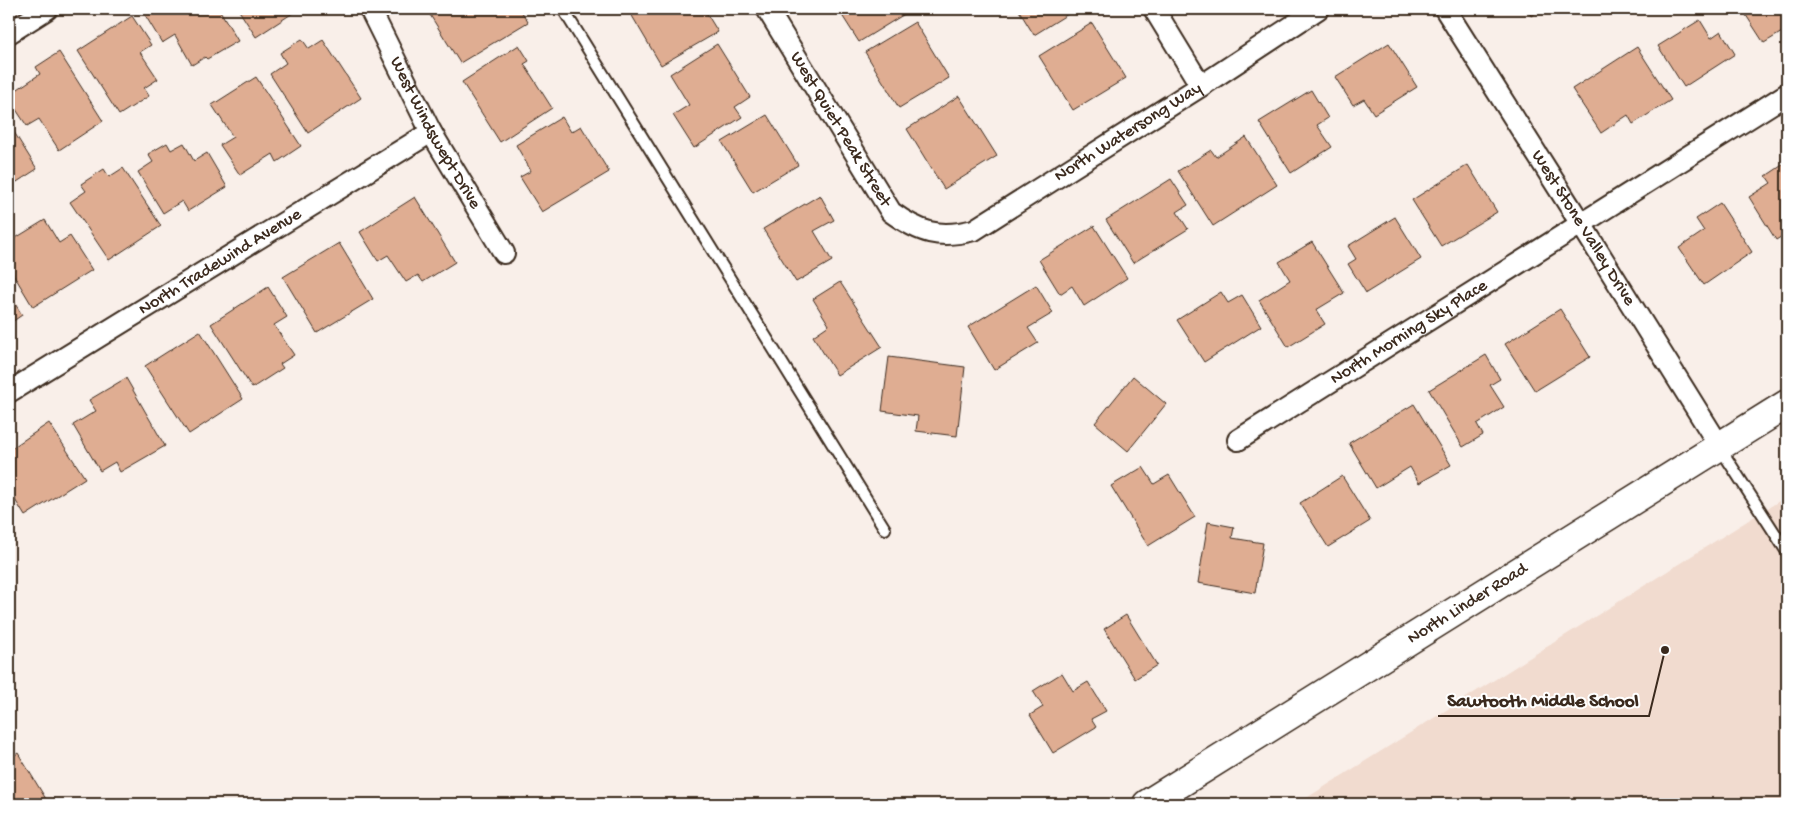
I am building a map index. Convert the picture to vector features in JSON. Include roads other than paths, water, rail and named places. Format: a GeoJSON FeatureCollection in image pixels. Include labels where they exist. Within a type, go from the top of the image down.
{"type":"FeatureCollection","features":[{"type":"Feature","properties":{"kind":"main road","name":"North Linder Road"},"geometry":{"type":"LineString","coordinates":[[1162,798],[1787,404]]}},
{"type":"Feature","properties":{"kind":"street"},"geometry":{"type":"LineString","coordinates":[[9,32],[47,9]]}},
{"type":"Feature","properties":{"kind":"street","name":"West Windswept Drive"},"geometry":{"type":"LineString","coordinates":[[370,9],[431,132],[504,253]]}},
{"type":"Feature","properties":{"kind":"street","name":"West Quiet Peak Street"},"geometry":{"type":"LineString","coordinates":[[767,9],[891,212],[909,226],[930,233]]}},
{"type":"Feature","properties":{"kind":"street"},"geometry":{"type":"LineString","coordinates":[[1154,9],[1201,86]]}},
{"type":"Feature","properties":{"kind":"street","name":"North Watersong Way"},"geometry":{"type":"LineString","coordinates":[[930,233],[955,235],[974,230],[1201,86],[1318,9]]}},
{"type":"Feature","properties":{"kind":"street","name":"West Stone Valley Drive"},"geometry":{"type":"LineString","coordinates":[[1445,9],[1582,224],[1720,447]]}},
{"type":"Feature","properties":{"kind":"street","name":"North Morning Sky Place"},"geometry":{"type":"LineString","coordinates":[[1238,440],[1787,94]]}},
{"type":"Feature","properties":{"kind":"street","name":"North Tradewind Avenue"},"geometry":{"type":"LineString","coordinates":[[9,392],[431,132]]}},
{"type":"Feature","properties":{"kind":"lane"},"geometry":{"type":"LineString","coordinates":[[562,9],[885,529]]}},
{"type":"Feature","properties":{"kind":"lane"},"geometry":{"type":"LineString","coordinates":[[1720,447],[1787,552]]}},
{"type":"Feature","properties":{"kind":"place","name":"Sawtooth Middle School"},"geometry":{"type":"Point","coordinates":[1665,650]}}]}
